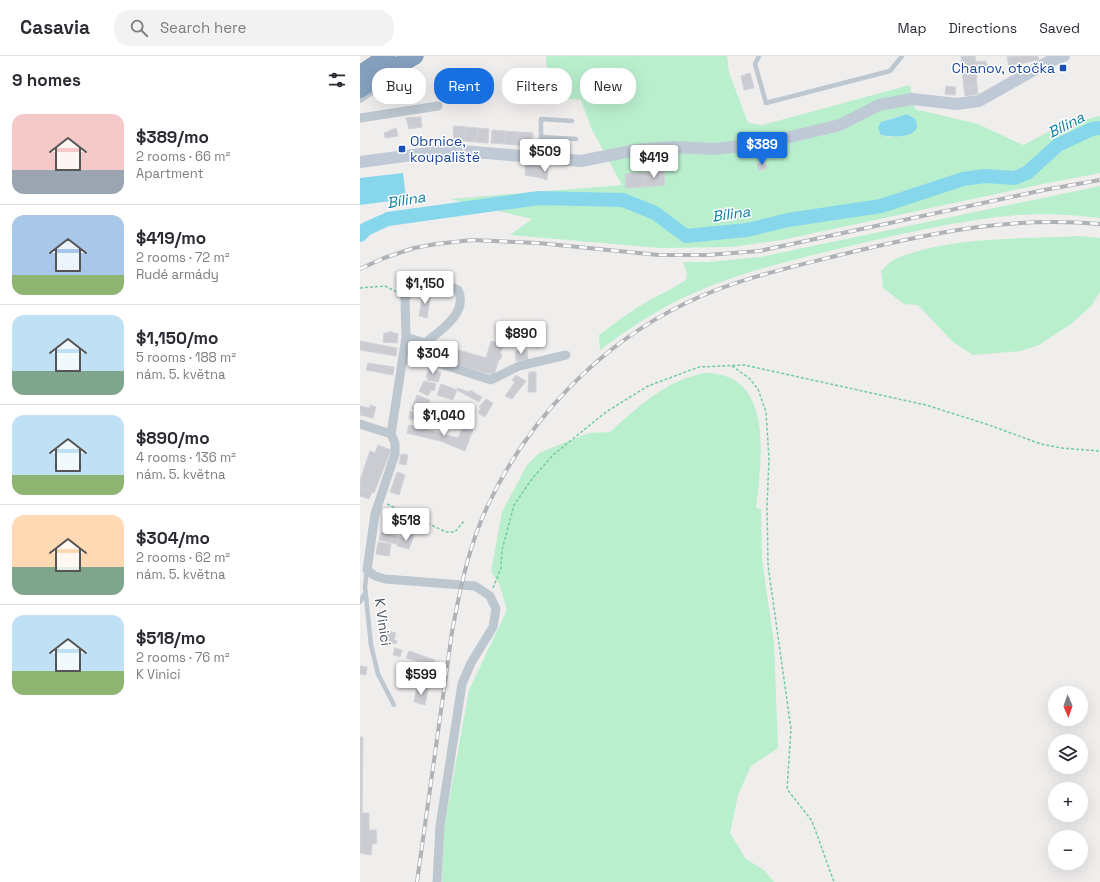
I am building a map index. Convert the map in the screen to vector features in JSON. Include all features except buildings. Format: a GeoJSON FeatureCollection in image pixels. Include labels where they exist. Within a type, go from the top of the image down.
{"type":"FeatureCollection","features":[{"type":"Feature","properties":{"kind":"highway"},"geometry":{"type":"LineString","coordinates":[[360,74],[388,63],[415,56]]}},
{"type":"Feature","properties":{"kind":"highway"},"geometry":{"type":"LineString","coordinates":[[360,90],[388,63]]}},
{"type":"Feature","properties":{"kind":"street"},"geometry":{"type":"LineString","coordinates":[[360,162],[450,150],[581,161],[636,150],[672,147],[715,149],[765,143],[840,125],[879,105],[912,99],[957,104],[979,101],[1047,59],[1064,56]]}},
{"type":"Feature","properties":{"kind":"street"},"geometry":{"type":"LineString","coordinates":[[360,118],[438,106]]}},
{"type":"Feature","properties":{"kind":"street"},"geometry":{"type":"LineString","coordinates":[[425,343],[448,324],[460,307],[461,296],[458,290],[434,284],[416,287],[408,293],[405,298],[406,338],[425,343],[438,363],[491,380],[519,366],[566,355]]}},
{"type":"Feature","properties":{"kind":"street","name":"K Vinici"},"geometry":{"type":"LineString","coordinates":[[367,570],[375,514],[395,454],[395,443],[392,434],[406,338]]}},
{"type":"Feature","properties":{"kind":"street"},"geometry":{"type":"LineString","coordinates":[[360,424],[392,434]]}},
{"type":"Feature","properties":{"kind":"street"},"geometry":{"type":"LineString","coordinates":[[367,570],[375,576],[385,579],[475,586],[490,596],[496,609],[493,627],[471,663],[462,684],[440,826],[437,882]]}},
{"type":"Feature","properties":{"kind":"lane"},"geometry":{"type":"LineString","coordinates":[[759,56],[755,64],[766,103],[890,71],[902,56]]}},
{"type":"Feature","properties":{"kind":"lane"},"geometry":{"type":"LineString","coordinates":[[360,101],[375,91],[388,63]]}},
{"type":"Feature","properties":{"kind":"lane"},"geometry":{"type":"LineString","coordinates":[[540,158],[541,119],[572,121]]}},
{"type":"Feature","properties":{"kind":"lane"},"geometry":{"type":"LineString","coordinates":[[541,137],[576,138]]}},
{"type":"Feature","properties":{"kind":"lane","name":"K Vinici"},"geometry":{"type":"LineString","coordinates":[[367,570],[365,593],[371,645],[378,674],[394,705]]}},
{"type":"Feature","properties":{"kind":"lane"},"geometry":{"type":"LineString","coordinates":[[360,602],[365,593]]}},
{"type":"Feature","properties":{"kind":"path"},"geometry":{"type":"LineString","coordinates":[[360,288],[386,286],[405,298]]}},
{"type":"Feature","properties":{"kind":"path"},"geometry":{"type":"LineString","coordinates":[[490,596],[501,568],[502,550],[514,505],[532,479],[553,455],[606,412],[648,386],[699,367],[744,365],[926,405],[986,424],[1041,444],[1061,448],[1100,451]]}},
{"type":"Feature","properties":{"kind":"path"},"geometry":{"type":"LineString","coordinates":[[732,366],[749,378],[758,389],[766,412],[769,459],[767,507],[768,565],[791,729],[787,789],[812,821],[834,882]]}},
{"type":"Feature","properties":{"kind":"path"},"geometry":{"type":"LineString","coordinates":[[380,500],[446,532],[455,532],[464,521]]}},
{"type":"Feature","properties":{"kind":"green space"},"geometry":{"type":"Polygon","coordinates":[[[546,56],[727,56],[729,72],[748,123],[762,125],[910,85],[915,109],[978,124],[1023,145],[1062,125],[1100,116],[1100,173],[782,240],[732,247],[660,248],[510,235],[532,219],[450,199],[622,185],[591,128],[582,104],[636,104],[636,68],[580,68],[580,100],[572,99],[572,68],[547,68],[546,56]],[[907,114],[889,119],[881,135],[888,137],[905,136],[907,114]]]}},
{"type":"Feature","properties":{"kind":"green space"},"geometry":{"type":"Polygon","coordinates":[[[1100,186],[1100,218],[1039,214],[973,220],[905,233],[779,264],[740,275],[674,302],[641,321],[600,350],[599,335],[637,308],[686,280],[687,273],[683,262],[708,262],[760,257],[1100,186]]]}},
{"type":"Feature","properties":{"kind":"green space"},"geometry":{"type":"Polygon","coordinates":[[[1080,236],[1100,238],[1100,292],[1091,306],[1071,324],[1039,345],[1021,351],[973,355],[953,342],[918,305],[904,304],[883,288],[881,271],[893,260],[916,252],[962,242],[1080,236]]]}},
{"type":"Feature","properties":{"kind":"green space"},"geometry":{"type":"Polygon","coordinates":[[[705,373],[728,377],[744,388],[754,404],[759,423],[761,445],[756,508],[761,509],[762,559],[774,643],[778,748],[751,766],[738,795],[730,833],[746,859],[765,871],[774,882],[442,882],[444,828],[469,690],[507,610],[500,586],[491,571],[502,512],[527,465],[539,453],[589,433],[610,432],[654,395],[665,388],[691,376],[705,373]]]}},
{"type":"Feature","properties":{"kind":"water"},"geometry":{"type":"Polygon","coordinates":[[[907,114],[915,119],[917,125],[912,133],[899,136],[881,135],[878,128],[881,122],[907,114]]]}},
{"type":"Feature","properties":{"kind":"water"},"geometry":{"type":"Polygon","coordinates":[[[403,173],[406,199],[360,205],[360,178],[403,173]]]}},
{"type":"Feature","properties":{"kind":"waterway","name":"Bílina"},"geometry":{"type":"LineString","coordinates":[[360,235],[366,229],[388,219],[539,198],[623,200],[655,213],[686,236],[747,230],[788,220],[881,206],[963,179],[985,176],[1014,178],[1027,173],[1058,145],[1092,129],[1100,128]]}},
{"type":"Feature","properties":{"kind":"railway"},"geometry":{"type":"LineString","coordinates":[[360,269],[384,258],[414,248],[472,240],[538,243],[659,255],[708,255],[759,251],[1044,190],[1100,180]]}},
{"type":"Feature","properties":{"kind":"railway"},"geometry":{"type":"LineString","coordinates":[[417,882],[452,632],[470,551],[481,520],[505,473],[524,443],[546,414],[570,387],[596,362],[624,340],[654,320],[686,303],[726,286],[852,252],[944,232],[1005,224],[1036,222],[1100,224]]}},
{"type":"Feature","properties":{"kind":"place","name":"Chanov, otočka"},"geometry":{"type":"Point","coordinates":[1063,68]}},
{"type":"Feature","properties":{"kind":"place","name":"Obrnice, koupaliště"},"geometry":{"type":"Point","coordinates":[402,149]}}]}
